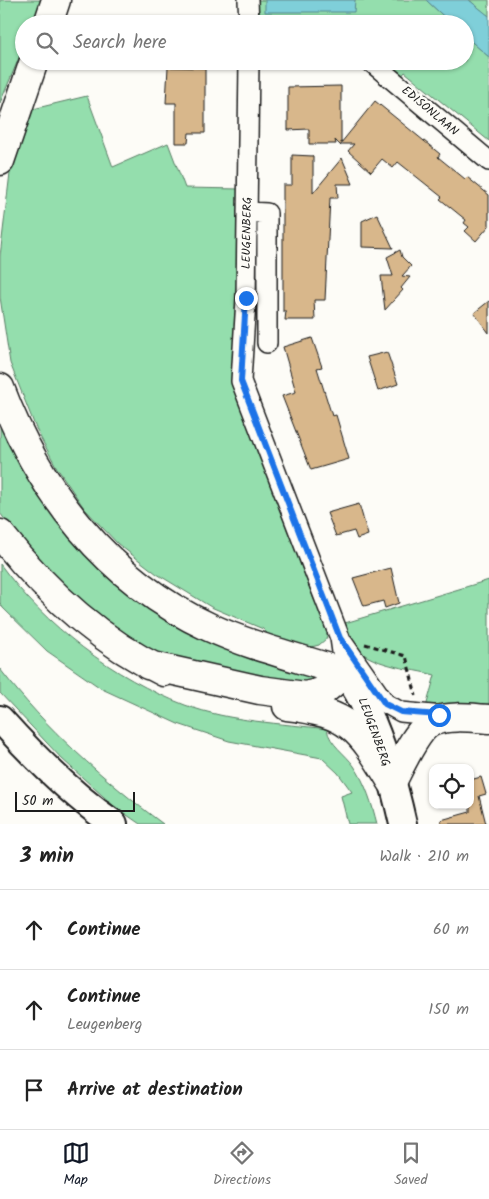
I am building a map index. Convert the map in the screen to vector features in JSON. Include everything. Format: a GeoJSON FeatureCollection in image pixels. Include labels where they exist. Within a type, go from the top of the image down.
{"type":"FeatureCollection","features":[{"type":"Feature","properties":{"kind":"highway"},"geometry":{"type":"LineString","coordinates":[[51,15],[56,0]]}},
{"type":"Feature","properties":{"kind":"highway"},"geometry":{"type":"LineString","coordinates":[[0,161],[31,70]]}},
{"type":"Feature","properties":{"kind":"highway"},"geometry":{"type":"LineString","coordinates":[[0,388],[23,444],[57,500],[105,554],[135,581],[167,605],[209,626],[251,644],[345,673]]}},
{"type":"Feature","properties":{"kind":"highway"},"geometry":{"type":"LineString","coordinates":[[0,534],[50,592],[76,616],[104,637],[148,665],[214,693],[254,702],[316,709],[332,714],[364,737],[392,782],[417,736],[432,721],[478,718]]}},
{"type":"Feature","properties":{"kind":"highway"},"geometry":{"type":"LineString","coordinates":[[148,665],[260,690],[305,696],[322,692],[345,673]]}},
{"type":"Feature","properties":{"kind":"main road","name":"LEUGENBERG"},"geometry":{"type":"LineString","coordinates":[[345,673],[360,693],[392,782],[403,824]]}},
{"type":"Feature","properties":{"kind":"main road"},"geometry":{"type":"LineString","coordinates":[[0,719],[59,779],[114,824]]}},
{"type":"Feature","properties":{"kind":"street"},"geometry":{"type":"LineString","coordinates":[[248,0],[249,15]]}},
{"type":"Feature","properties":{"kind":"street","name":"LEUGENBERG"},"geometry":{"type":"LineString","coordinates":[[249,70],[246,298],[241,381],[340,638],[345,673]]}},
{"type":"Feature","properties":{"kind":"street","name":"EDISONLAAN"},"geometry":{"type":"LineString","coordinates":[[381,70],[489,160]]}},
{"type":"Feature","properties":{"kind":"street"},"geometry":{"type":"LineString","coordinates":[[247,212],[267,213],[267,342]]}},
{"type":"Feature","properties":{"kind":"street"},"geometry":{"type":"LineString","coordinates":[[340,638],[375,692],[394,710],[478,718]]}},
{"type":"Feature","properties":{"kind":"green space"},"geometry":{"type":"Polygon","coordinates":[[[0,0],[43,0],[37,15],[15,15],[15,67],[0,103],[0,0]]]}},
{"type":"Feature","properties":{"kind":"green space"},"geometry":{"type":"Polygon","coordinates":[[[257,0],[426,0],[442,15],[257,15],[257,0]]]}},
{"type":"Feature","properties":{"kind":"green space"},"geometry":{"type":"Polygon","coordinates":[[[469,0],[489,0],[489,16],[486,14],[469,0]]]}},
{"type":"Feature","properties":{"kind":"green space"},"geometry":{"type":"Polygon","coordinates":[[[474,44],[489,57],[489,141],[405,72],[401,77],[393,70],[474,70],[474,44]]]}},
{"type":"Feature","properties":{"kind":"green space"},"geometry":{"type":"Polygon","coordinates":[[[87,96],[113,167],[168,143],[185,188],[240,189],[238,304],[232,375],[234,390],[315,602],[319,601],[329,628],[326,639],[319,645],[311,647],[273,639],[263,629],[211,607],[157,574],[118,544],[84,508],[57,468],[37,431],[10,363],[0,297],[0,256],[10,173],[33,109],[87,96]]]}},
{"type":"Feature","properties":{"kind":"green space"},"geometry":{"type":"Polygon","coordinates":[[[0,416],[14,452],[37,492],[72,539],[103,572],[320,679],[301,689],[156,656],[79,604],[34,558],[0,513],[0,416]]]}},
{"type":"Feature","properties":{"kind":"green space"},"geometry":{"type":"Polygon","coordinates":[[[0,564],[38,608],[83,648],[107,665],[159,694],[202,711],[220,715],[327,729],[331,739],[351,762],[362,780],[377,824],[348,824],[341,796],[352,792],[338,773],[322,758],[229,741],[178,724],[102,689],[47,651],[3,608],[0,603],[0,564]]]}},
{"type":"Feature","properties":{"kind":"green space"},"geometry":{"type":"Polygon","coordinates":[[[489,580],[489,713],[426,707],[435,675],[379,662],[360,652],[354,645],[345,623],[489,580]]]}},
{"type":"Feature","properties":{"kind":"green space"},"geometry":{"type":"Polygon","coordinates":[[[0,669],[56,733],[97,771],[163,824],[140,824],[114,806],[62,759],[0,693],[0,669]]]}},
{"type":"Feature","properties":{"kind":"water"},"geometry":{"type":"Polygon","coordinates":[[[265,0],[355,0],[354,12],[265,12],[265,0]]]}},
{"type":"Feature","properties":{"kind":"water"},"geometry":{"type":"Polygon","coordinates":[[[426,0],[469,0],[489,16],[489,57],[474,44],[474,15],[442,15],[426,0]]]}},
{"type":"Feature","properties":{"kind":"building"},"geometry":{"type":"Polygon","coordinates":[[[168,70],[205,70],[205,133],[189,133],[188,143],[176,143],[176,103],[166,103],[168,70]]]}},
{"type":"Feature","properties":{"kind":"building"},"geometry":{"type":"Polygon","coordinates":[[[341,86],[341,143],[375,101],[440,154],[438,157],[465,179],[467,177],[489,195],[489,226],[476,241],[465,231],[469,227],[464,223],[466,220],[440,199],[442,197],[398,162],[393,168],[382,159],[371,172],[348,151],[354,144],[341,144],[341,146],[335,140],[336,144],[309,144],[309,129],[288,130],[288,87],[341,86]]]}},
{"type":"Feature","properties":{"kind":"building"},"geometry":{"type":"Polygon","coordinates":[[[292,155],[313,156],[313,193],[342,158],[353,184],[337,184],[338,198],[330,198],[325,300],[314,300],[315,320],[285,320],[286,311],[283,311],[283,185],[292,185],[292,155]]]}},
{"type":"Feature","properties":{"kind":"building"},"geometry":{"type":"Polygon","coordinates":[[[377,214],[393,248],[362,247],[362,221],[377,214]]]}},
{"type":"Feature","properties":{"kind":"building"},"geometry":{"type":"Polygon","coordinates":[[[400,250],[402,257],[411,266],[402,276],[410,277],[401,288],[403,290],[385,310],[381,276],[393,276],[387,257],[400,250]]]}},
{"type":"Feature","properties":{"kind":"building"},"geometry":{"type":"Polygon","coordinates":[[[489,301],[489,333],[474,313],[489,301]]]}},
{"type":"Feature","properties":{"kind":"building"},"geometry":{"type":"Polygon","coordinates":[[[312,338],[322,367],[317,368],[332,416],[336,415],[349,459],[311,470],[282,396],[296,392],[283,347],[312,338]]]}},
{"type":"Feature","properties":{"kind":"building"},"geometry":{"type":"Polygon","coordinates":[[[387,352],[398,384],[378,391],[367,357],[387,352]]]}},
{"type":"Feature","properties":{"kind":"building"},"geometry":{"type":"Polygon","coordinates":[[[359,504],[368,535],[357,539],[354,531],[336,536],[327,513],[359,504]]]}},
{"type":"Feature","properties":{"kind":"building"},"geometry":{"type":"Polygon","coordinates":[[[391,568],[399,603],[385,608],[383,601],[364,606],[353,578],[391,568]]]}},
{"type":"Feature","properties":{"kind":"building"},"geometry":{"type":"Polygon","coordinates":[[[481,777],[486,794],[479,796],[486,824],[441,824],[441,820],[470,812],[470,809],[474,809],[474,779],[481,777]]]}},
{"type":"Feature","properties":{"kind":"route"},"geometry":{"type":"LineString","coordinates":[[246,298],[241,381],[340,638],[375,692],[385,704],[401,712],[439,715]]}}]}
